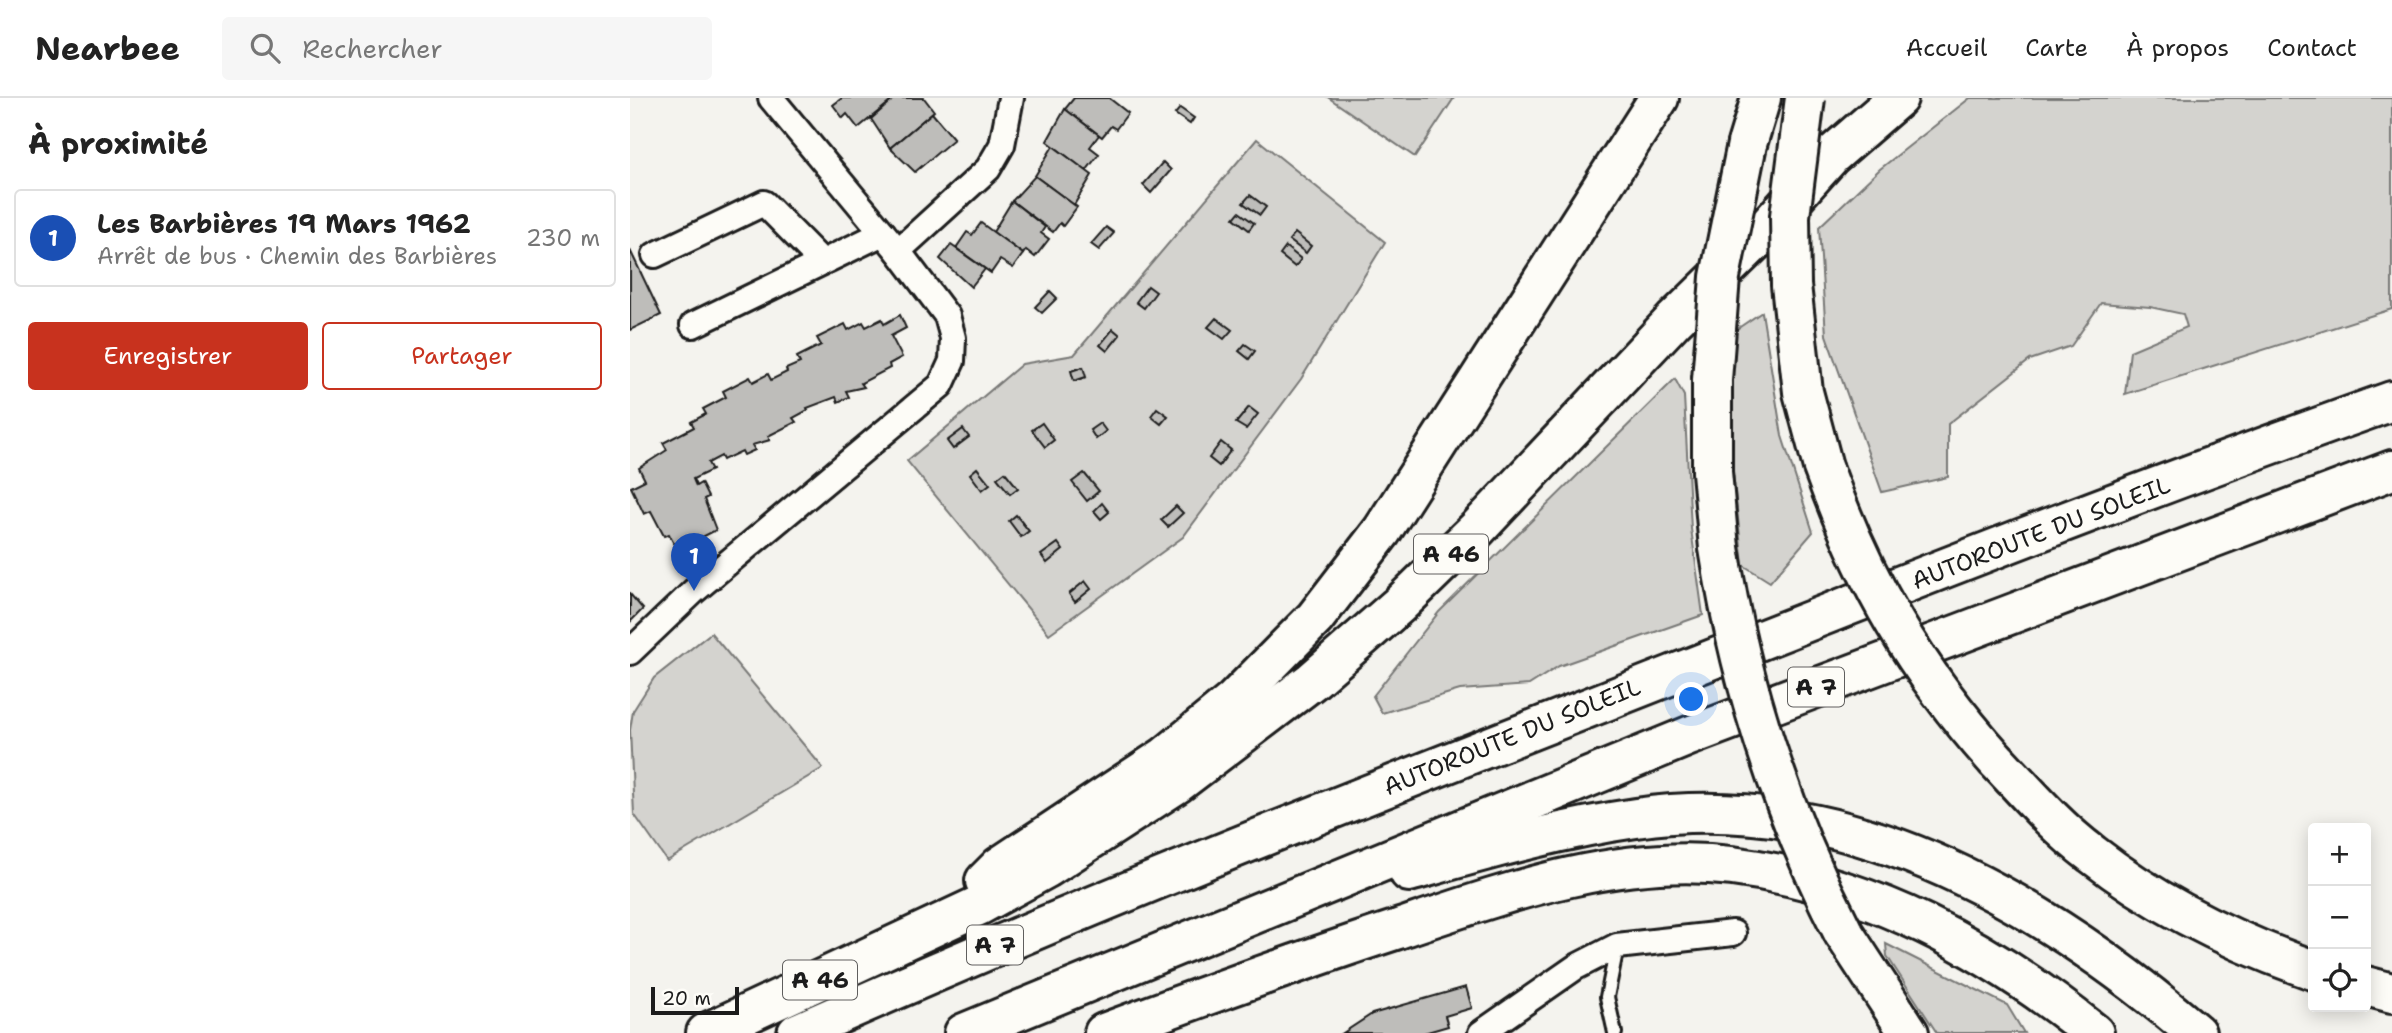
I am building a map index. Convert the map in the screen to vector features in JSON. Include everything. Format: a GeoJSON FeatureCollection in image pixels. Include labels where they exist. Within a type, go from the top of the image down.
{"type":"FeatureCollection","features":[{"type":"Feature","properties":{"kind":"highway"},"geometry":{"type":"LineString","coordinates":[[934,927],[1000,866],[1166,755],[1282,653],[1315,618],[1382,531],[1659,98]]}},
{"type":"Feature","properties":{"kind":"highway"},"geometry":{"type":"LineString","coordinates":[[1761,98],[1747,144],[1720,276],[1712,380],[1712,472],[1719,548],[1738,657],[1768,760],[1804,854],[1843,932],[1909,1033]]}},
{"type":"Feature","properties":{"kind":"highway"},"geometry":{"type":"LineString","coordinates":[[1805,98],[1791,205],[1791,285],[1803,392],[1824,467],[1858,558],[1891,621],[1938,692],[1997,761],[2064,830],[2117,873],[2248,945],[2308,968]]}},
{"type":"Feature","properties":{"kind":"highway","name":"A 46"},"geometry":{"type":"LineString","coordinates":[[706,1033],[934,927],[1047,868],[1111,829],[1254,725],[1355,643],[1478,528],[1558,447],[1674,320],[1752,243],[1832,156],[1898,98]]}},
{"type":"Feature","properties":{"kind":"highway","name":"AUTOROUTE DU SOLEIL"},"geometry":{"type":"LineString","coordinates":[[797,1033],[985,949],[1234,847],[1843,607],[2392,401]]}},
{"type":"Feature","properties":{"kind":"highway","name":"A 7"},"geometry":{"type":"LineString","coordinates":[[964,1033],[1689,736],[2392,470]]}},
{"type":"Feature","properties":{"kind":"highway"},"geometry":{"type":"LineString","coordinates":[[1245,917],[1570,830],[1637,818],[1712,813],[1772,817],[1857,834],[1913,853],[1974,881],[2063,931],[2162,1004],[2196,1033]]}},
{"type":"Feature","properties":{"kind":"highway"},"geometry":{"type":"LineString","coordinates":[[1104,1033],[1476,903],[1563,879],[1621,868],[1676,864],[1730,866],[1788,875],[1839,888],[1895,908],[1996,962],[2094,1033]]}},
{"type":"Feature","properties":{"kind":"highway"},"geometry":{"type":"LineString","coordinates":[[2371,987],[2392,993]]}},
{"type":"Feature","properties":{"kind":"street"},"geometry":{"type":"LineString","coordinates":[[630,652],[694,591],[941,385],[952,361],[953,338],[947,316],[890,242],[771,98]]}},
{"type":"Feature","properties":{"kind":"street"},"geometry":{"type":"LineString","coordinates":[[693,326],[822,262],[890,242],[988,169],[1002,145],[1011,98]]}},
{"type":"Feature","properties":{"kind":"street"},"geometry":{"type":"LineString","coordinates":[[655,255],[764,204],[822,262]]}},
{"type":"Feature","properties":{"kind":"street"},"geometry":{"type":"LineString","coordinates":[[1482,1033],[1576,967],[1617,946],[1732,933]]}},
{"type":"Feature","properties":{"kind":"lane"},"geometry":{"type":"LineString","coordinates":[[1615,1033],[1608,997],[1617,946]]}},
{"type":"Feature","properties":{"kind":"shaded area"},"geometry":{"type":"Polygon","coordinates":[[[1329,98],[1454,98],[1415,157],[1329,98]]]}},
{"type":"Feature","properties":{"kind":"shaded area"},"geometry":{"type":"Polygon","coordinates":[[[1970,98],[2392,98],[2392,309],[2125,394],[2130,351],[2187,327],[2183,314],[2150,307],[2101,303],[2071,346],[2030,360],[1948,424],[1948,477],[1882,492],[1826,335],[1819,227],[1880,169],[1970,98]]]}},
{"type":"Feature","properties":{"kind":"shaded area"},"geometry":{"type":"Polygon","coordinates":[[[1257,139],[1385,242],[1301,379],[1183,537],[1049,634],[907,461],[1022,364],[1074,355],[1257,139]]]}},
{"type":"Feature","properties":{"kind":"shaded area"},"geometry":{"type":"Polygon","coordinates":[[[1762,312],[1782,436],[1813,532],[1770,582],[1743,565],[1731,454],[1731,333],[1762,312]]]}},
{"type":"Feature","properties":{"kind":"shaded area"},"geometry":{"type":"Polygon","coordinates":[[[1675,379],[1684,396],[1691,529],[1703,615],[1559,666],[1529,685],[1460,690],[1382,713],[1373,696],[1439,612],[1675,379]]]}},
{"type":"Feature","properties":{"kind":"shaded area"},"geometry":{"type":"Polygon","coordinates":[[[711,633],[823,768],[667,861],[634,814],[630,730],[633,711],[654,678],[711,633]]]}},
{"type":"Feature","properties":{"kind":"shaded area"},"geometry":{"type":"Polygon","coordinates":[[[1886,944],[2007,1005],[2024,1033],[1937,1033],[1887,956],[1886,944]]]}},
{"type":"Feature","properties":{"kind":"building"},"geometry":{"type":"Polygon","coordinates":[[[842,98],[895,98],[858,128],[847,114],[843,118],[833,105],[842,98]]]}},
{"type":"Feature","properties":{"kind":"building"},"geometry":{"type":"Polygon","coordinates":[[[895,98],[924,98],[934,111],[890,148],[871,119],[895,98]]]}},
{"type":"Feature","properties":{"kind":"building"},"geometry":{"type":"Polygon","coordinates":[[[1074,98],[1109,98],[1128,113],[1116,129],[1111,126],[1102,137],[1065,109],[1074,98]]]}},
{"type":"Feature","properties":{"kind":"building"},"geometry":{"type":"Polygon","coordinates":[[[1180,108],[1194,118],[1190,124],[1175,114],[1180,108]]]}},
{"type":"Feature","properties":{"kind":"building"},"geometry":{"type":"Polygon","coordinates":[[[1065,109],[1099,135],[1090,147],[1099,154],[1086,171],[1047,141],[1065,109]]]}},
{"type":"Feature","properties":{"kind":"building"},"geometry":{"type":"Polygon","coordinates":[[[932,113],[954,139],[915,172],[890,148],[932,113]]]}},
{"type":"Feature","properties":{"kind":"building"},"geometry":{"type":"Polygon","coordinates":[[[1053,146],[1092,175],[1074,205],[1035,176],[1053,146]]]}},
{"type":"Feature","properties":{"kind":"building"},"geometry":{"type":"Polygon","coordinates":[[[1163,162],[1171,170],[1151,193],[1143,185],[1163,162]]]}},
{"type":"Feature","properties":{"kind":"building"},"geometry":{"type":"Polygon","coordinates":[[[1035,176],[1077,207],[1063,226],[1060,223],[1053,232],[1012,201],[1035,176]]]}},
{"type":"Feature","properties":{"kind":"building"},"geometry":{"type":"Polygon","coordinates":[[[1250,195],[1266,207],[1260,215],[1243,203],[1250,195]]]}},
{"type":"Feature","properties":{"kind":"building"},"geometry":{"type":"Polygon","coordinates":[[[1012,201],[1045,227],[1041,233],[1049,239],[1035,257],[1026,250],[1023,254],[993,232],[1012,201]]]}},
{"type":"Feature","properties":{"kind":"building"},"geometry":{"type":"Polygon","coordinates":[[[1239,212],[1254,223],[1249,230],[1234,218],[1239,212]]]}},
{"type":"Feature","properties":{"kind":"building"},"geometry":{"type":"Polygon","coordinates":[[[981,223],[1023,254],[1013,268],[1000,260],[991,273],[956,248],[967,232],[972,235],[981,223]]]}},
{"type":"Feature","properties":{"kind":"building"},"geometry":{"type":"Polygon","coordinates":[[[1106,227],[1114,233],[1099,250],[1091,244],[1106,227]]]}},
{"type":"Feature","properties":{"kind":"building"},"geometry":{"type":"Polygon","coordinates":[[[1295,233],[1311,246],[1306,253],[1289,240],[1295,233]]]}},
{"type":"Feature","properties":{"kind":"building"},"geometry":{"type":"Polygon","coordinates":[[[951,245],[985,269],[971,287],[940,259],[951,245]]]}},
{"type":"Feature","properties":{"kind":"building"},"geometry":{"type":"Polygon","coordinates":[[[1286,247],[1301,259],[1295,267],[1280,255],[1286,247]]]}},
{"type":"Feature","properties":{"kind":"building"},"geometry":{"type":"Polygon","coordinates":[[[630,250],[661,315],[630,330],[630,250]]]}},
{"type":"Feature","properties":{"kind":"building"},"geometry":{"type":"Polygon","coordinates":[[[1148,286],[1156,292],[1144,308],[1136,302],[1148,286]]]}},
{"type":"Feature","properties":{"kind":"building"},"geometry":{"type":"Polygon","coordinates":[[[1050,291],[1057,298],[1042,313],[1035,307],[1050,291]]]}},
{"type":"Feature","properties":{"kind":"building"},"geometry":{"type":"Polygon","coordinates":[[[900,315],[906,328],[891,336],[902,357],[889,364],[890,368],[861,383],[864,387],[846,391],[849,397],[838,402],[836,397],[807,408],[808,410],[793,418],[796,422],[768,436],[770,440],[752,445],[755,450],[744,455],[742,451],[723,460],[721,456],[708,463],[712,470],[693,479],[696,486],[701,483],[708,497],[704,499],[716,530],[677,550],[669,534],[664,536],[651,511],[644,514],[631,487],[645,480],[639,468],[667,450],[663,443],[694,427],[691,422],[706,414],[703,409],[726,397],[723,391],[750,377],[753,382],[768,374],[771,380],[787,372],[786,369],[800,363],[797,357],[821,345],[817,338],[845,324],[848,330],[863,322],[866,327],[882,319],[884,324],[900,315]]]}},
{"type":"Feature","properties":{"kind":"building"},"geometry":{"type":"Polygon","coordinates":[[[1216,318],[1232,330],[1224,339],[1208,327],[1216,318]]]}},
{"type":"Feature","properties":{"kind":"building"},"geometry":{"type":"Polygon","coordinates":[[[1113,329],[1120,335],[1107,351],[1100,345],[1113,329]]]}},
{"type":"Feature","properties":{"kind":"building"},"geometry":{"type":"Polygon","coordinates":[[[1245,344],[1255,351],[1249,359],[1239,351],[1245,344]]]}},
{"type":"Feature","properties":{"kind":"building"},"geometry":{"type":"Polygon","coordinates":[[[1083,367],[1086,377],[1074,381],[1071,371],[1083,367]]]}},
{"type":"Feature","properties":{"kind":"building"},"geometry":{"type":"Polygon","coordinates":[[[1249,407],[1258,414],[1246,429],[1236,423],[1249,407]]]}},
{"type":"Feature","properties":{"kind":"building"},"geometry":{"type":"Polygon","coordinates":[[[1157,408],[1168,416],[1161,424],[1151,416],[1157,408]]]}},
{"type":"Feature","properties":{"kind":"building"},"geometry":{"type":"Polygon","coordinates":[[[1042,423],[1054,440],[1045,447],[1032,430],[1042,423]]]}},
{"type":"Feature","properties":{"kind":"building"},"geometry":{"type":"Polygon","coordinates":[[[1100,423],[1106,431],[1096,439],[1090,430],[1100,423]]]}},
{"type":"Feature","properties":{"kind":"building"},"geometry":{"type":"Polygon","coordinates":[[[963,429],[969,437],[953,449],[947,441],[963,429]]]}},
{"type":"Feature","properties":{"kind":"building"},"geometry":{"type":"Polygon","coordinates":[[[1221,442],[1231,450],[1219,466],[1209,458],[1221,442]]]}},
{"type":"Feature","properties":{"kind":"building"},"geometry":{"type":"Polygon","coordinates":[[[977,468],[990,484],[982,490],[970,474],[977,468]]]}},
{"type":"Feature","properties":{"kind":"building"},"geometry":{"type":"Polygon","coordinates":[[[1005,472],[1018,488],[1010,494],[997,478],[1005,472]]]}},
{"type":"Feature","properties":{"kind":"building"},"geometry":{"type":"Polygon","coordinates":[[[1084,473],[1099,491],[1087,501],[1072,482],[1084,473]]]}},
{"type":"Feature","properties":{"kind":"building"},"geometry":{"type":"Polygon","coordinates":[[[1102,503],[1109,512],[1101,519],[1094,511],[1102,503]]]}},
{"type":"Feature","properties":{"kind":"building"},"geometry":{"type":"Polygon","coordinates":[[[1176,506],[1183,513],[1168,527],[1161,520],[1176,506]]]}},
{"type":"Feature","properties":{"kind":"building"},"geometry":{"type":"Polygon","coordinates":[[[1016,515],[1029,531],[1021,537],[1009,521],[1016,515]]]}},
{"type":"Feature","properties":{"kind":"building"},"geometry":{"type":"Polygon","coordinates":[[[1058,543],[1063,550],[1047,563],[1041,555],[1058,543]]]}},
{"type":"Feature","properties":{"kind":"building"},"geometry":{"type":"Polygon","coordinates":[[[1085,581],[1091,589],[1075,602],[1069,594],[1085,581]]]}},
{"type":"Feature","properties":{"kind":"building"},"geometry":{"type":"Polygon","coordinates":[[[630,594],[643,609],[630,622],[630,594]]]}},
{"type":"Feature","properties":{"kind":"building"},"geometry":{"type":"Polygon","coordinates":[[[1466,987],[1472,1008],[1445,1016],[1448,1026],[1424,1033],[1343,1033],[1372,1014],[1466,987]]]}},
{"type":"Feature","properties":{"kind":"place","name":"Les Barbières 19 Mars 1962"},"geometry":{"type":"Point","coordinates":[694,591]}}]}
